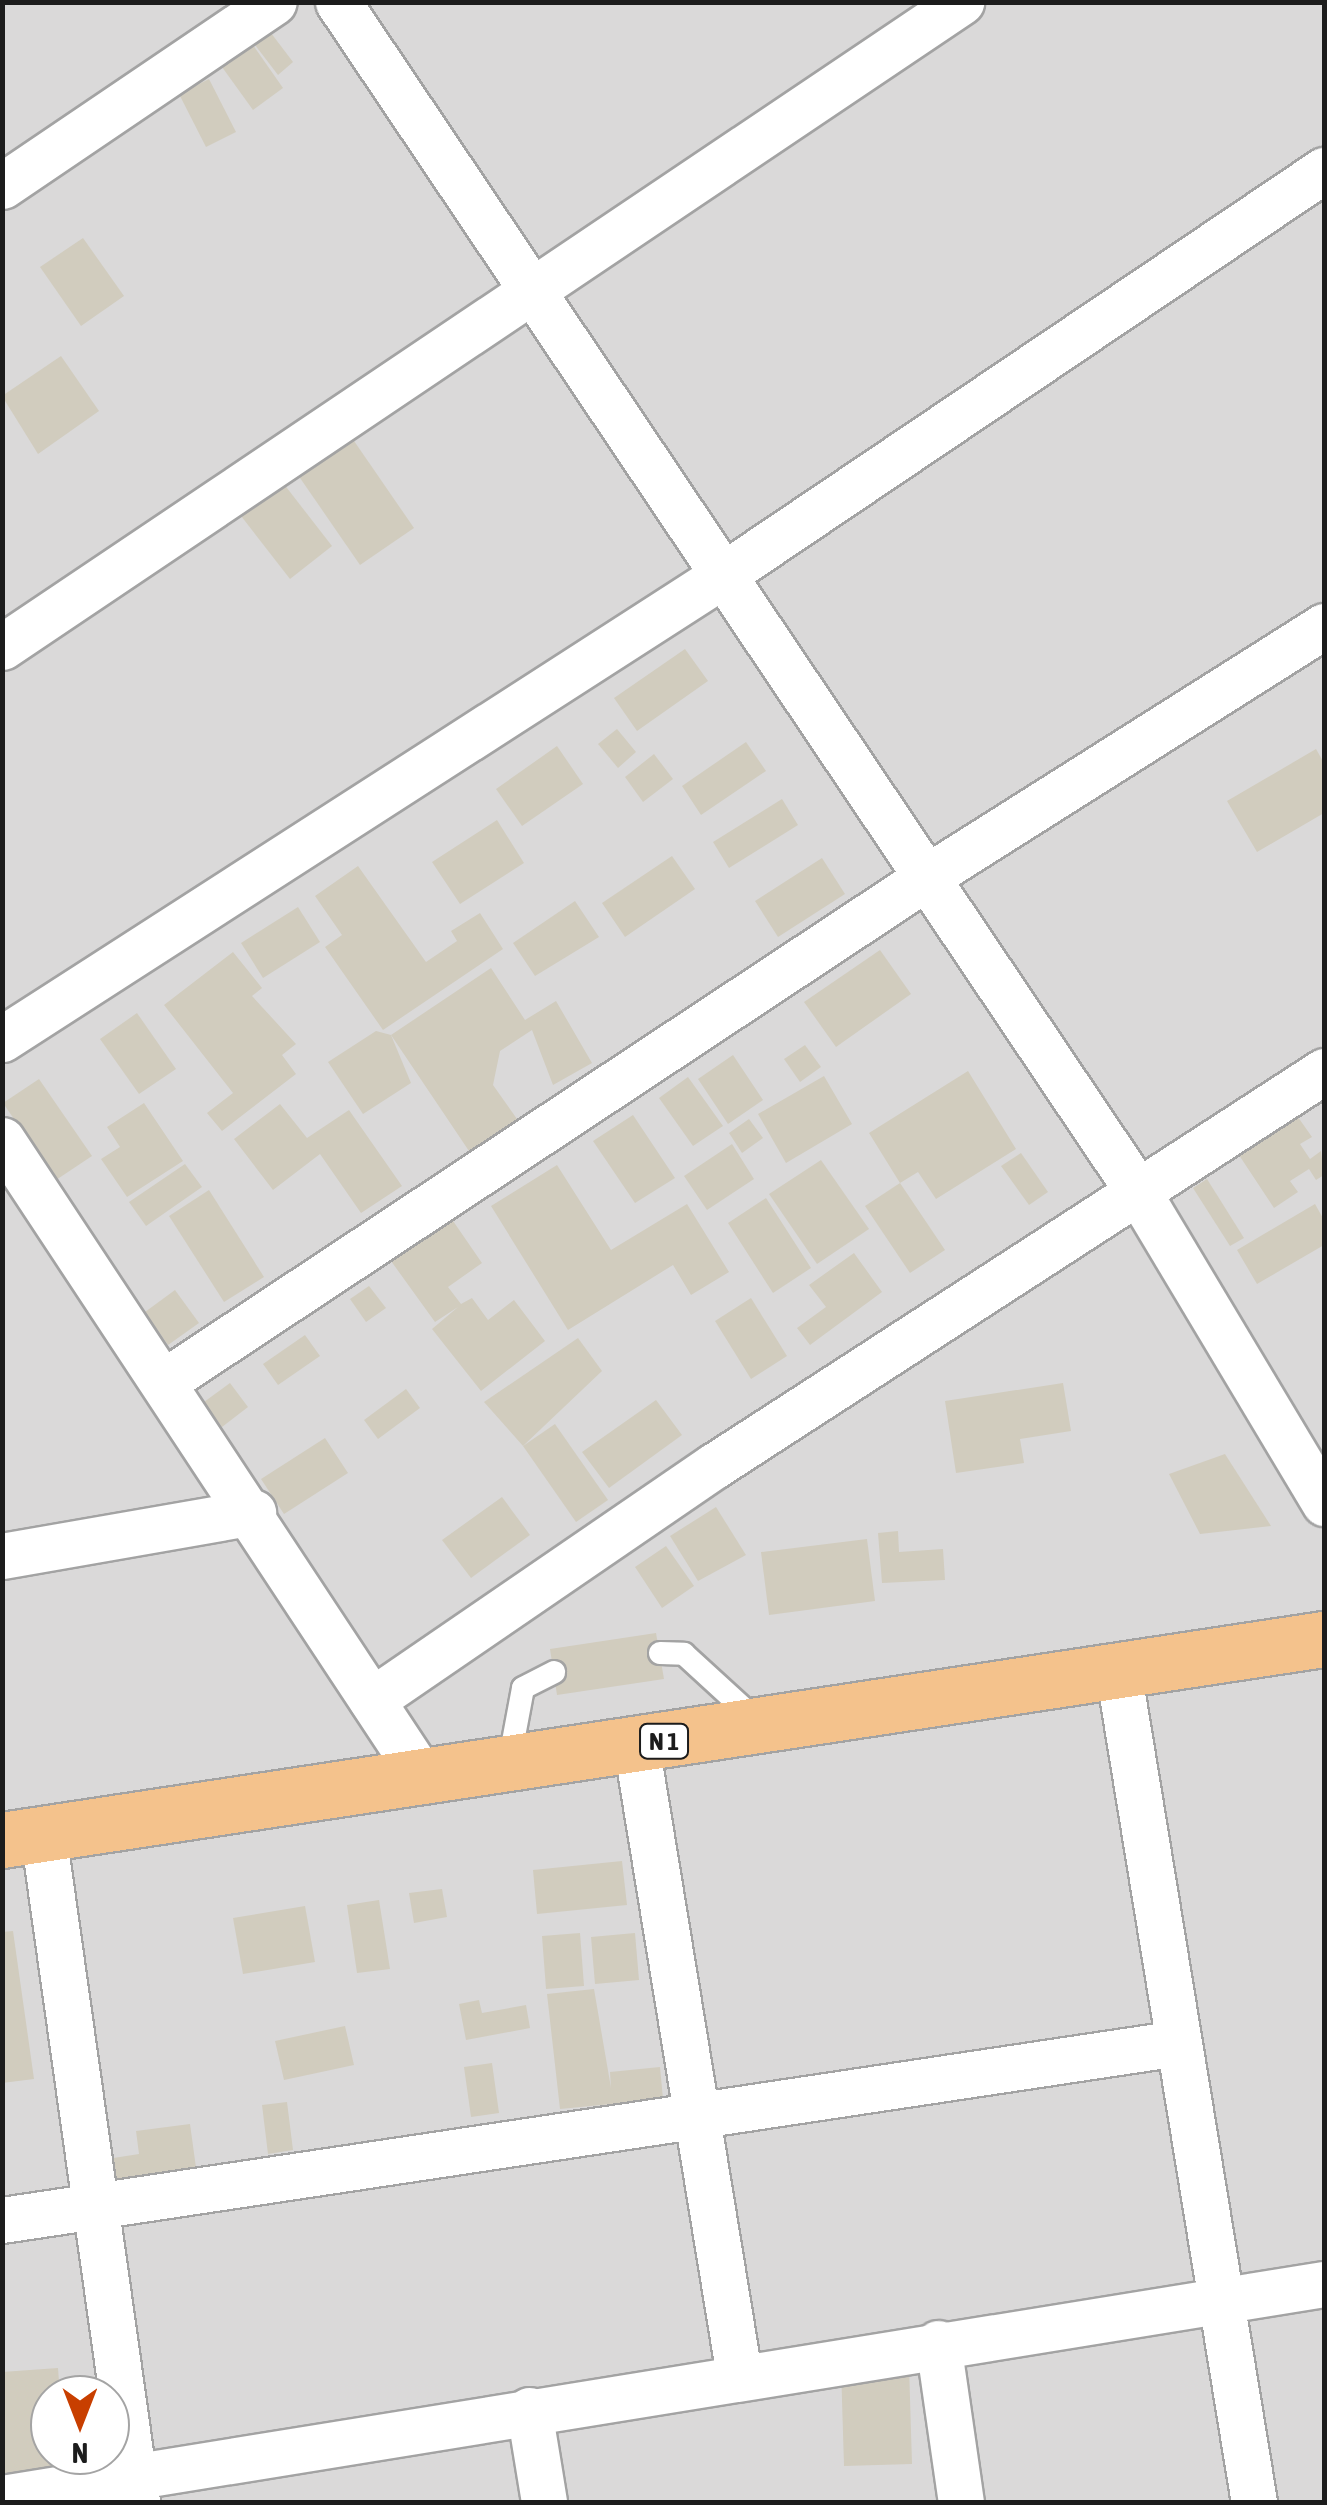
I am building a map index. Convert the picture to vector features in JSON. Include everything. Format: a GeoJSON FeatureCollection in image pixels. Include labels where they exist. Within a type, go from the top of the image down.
{"type":"FeatureCollection","features":[{"type":"Feature","properties":{"kind":"highway","name":"N 1"},"geometry":{"type":"LineString","coordinates":[[22,1837],[1324,1640]]}},
{"type":"Feature","properties":{"kind":"street"},"geometry":{"type":"LineString","coordinates":[[2,186],[274,2]]}},
{"type":"Feature","properties":{"kind":"street"},"geometry":{"type":"LineString","coordinates":[[338,2],[1137,1190],[1324,1503]]}},
{"type":"Feature","properties":{"kind":"street"},"geometry":{"type":"LineString","coordinates":[[2,647],[961,2]]}},
{"type":"Feature","properties":{"kind":"street"},"geometry":{"type":"LineString","coordinates":[[2,1038],[723,574],[1324,170]]}},
{"type":"Feature","properties":{"kind":"street"},"geometry":{"type":"LineString","coordinates":[[165,1381],[927,877],[1324,626]]}},
{"type":"Feature","properties":{"kind":"street"},"geometry":{"type":"LineString","coordinates":[[372,1700],[1137,1190],[1324,1071]]}},
{"type":"Feature","properties":{"kind":"street"},"geometry":{"type":"LineString","coordinates":[[2,1140],[253,1512],[421,1775]]}},
{"type":"Feature","properties":{"kind":"street"},"geometry":{"type":"LineString","coordinates":[[2,1556],[253,1512]]}},
{"type":"Feature","properties":{"kind":"street"},"geometry":{"type":"LineString","coordinates":[[1118,1670],[1254,2502]]}},
{"type":"Feature","properties":{"kind":"street"},"geometry":{"type":"LineString","coordinates":[[636,1745],[739,2374]]}},
{"type":"Feature","properties":{"kind":"street"},"geometry":{"type":"LineString","coordinates":[[22,1837],[92,2206],[135,2490]]}},
{"type":"Feature","properties":{"kind":"street"},"geometry":{"type":"LineString","coordinates":[[2,2220],[1178,2043]]}},
{"type":"Feature","properties":{"kind":"street"},"geometry":{"type":"LineString","coordinates":[[2,2498],[135,2490],[529,2410],[938,2342],[1324,2284]]}},
{"type":"Feature","properties":{"kind":"street"},"geometry":{"type":"LineString","coordinates":[[938,2342],[961,2502]]}},
{"type":"Feature","properties":{"kind":"street"},"geometry":{"type":"LineString","coordinates":[[529,2410],[544,2502]]}},
{"type":"Feature","properties":{"kind":"lane"},"geometry":{"type":"LineString","coordinates":[[660,1653],[684,1654],[762,1726]]}},
{"type":"Feature","properties":{"kind":"lane"},"geometry":{"type":"LineString","coordinates":[[509,1763],[523,1688],[554,1672]]}},
{"type":"Feature","properties":{"kind":"shaded area"},"geometry":{"type":"Polygon","coordinates":[[[3,3],[1324,3],[1324,2502],[3,2502],[3,3]]]}},
{"type":"Feature","properties":{"kind":"building"},"geometry":{"type":"Polygon","coordinates":[[[271,33],[293,62],[278,75],[255,45],[271,33]]]}},
{"type":"Feature","properties":{"kind":"building"},"geometry":{"type":"Polygon","coordinates":[[[253,45],[283,88],[253,110],[222,67],[253,45]]]}},
{"type":"Feature","properties":{"kind":"building"},"geometry":{"type":"Polygon","coordinates":[[[209,79],[236,132],[206,147],[179,94],[209,79]]]}},
{"type":"Feature","properties":{"kind":"building"},"geometry":{"type":"Polygon","coordinates":[[[83,238],[124,296],[81,326],[40,267],[83,238]]]}},
{"type":"Feature","properties":{"kind":"building"},"geometry":{"type":"Polygon","coordinates":[[[61,356],[99,411],[38,454],[2,396],[61,356]]]}},
{"type":"Feature","properties":{"kind":"building"},"geometry":{"type":"Polygon","coordinates":[[[352,438],[414,528],[360,565],[298,475],[352,438]]]}},
{"type":"Feature","properties":{"kind":"building"},"geometry":{"type":"Polygon","coordinates":[[[273,470],[332,546],[290,579],[231,503],[273,470]]]}},
{"type":"Feature","properties":{"kind":"building"},"geometry":{"type":"Polygon","coordinates":[[[685,649],[708,681],[637,731],[614,698],[685,649]]]}},
{"type":"Feature","properties":{"kind":"building"},"geometry":{"type":"Polygon","coordinates":[[[617,729],[636,752],[618,768],[598,744],[617,729]]]}},
{"type":"Feature","properties":{"kind":"building"},"geometry":{"type":"Polygon","coordinates":[[[746,742],[766,771],[701,815],[682,786],[746,742]]]}},
{"type":"Feature","properties":{"kind":"building"},"geometry":{"type":"Polygon","coordinates":[[[557,746],[583,784],[522,826],[496,789],[557,746]]]}},
{"type":"Feature","properties":{"kind":"building"},"geometry":{"type":"Polygon","coordinates":[[[1316,749],[1324,763],[1324,813],[1257,852],[1227,801],[1316,749]]]}},
{"type":"Feature","properties":{"kind":"building"},"geometry":{"type":"Polygon","coordinates":[[[654,754],[673,779],[643,802],[625,777],[654,754]]]}},
{"type":"Feature","properties":{"kind":"building"},"geometry":{"type":"Polygon","coordinates":[[[782,799],[798,825],[729,868],[713,842],[782,799]]]}},
{"type":"Feature","properties":{"kind":"building"},"geometry":{"type":"Polygon","coordinates":[[[497,820],[524,863],[460,904],[432,862],[497,820]]]}},
{"type":"Feature","properties":{"kind":"building"},"geometry":{"type":"Polygon","coordinates":[[[672,856],[695,889],[625,937],[602,903],[672,856]]]}},
{"type":"Feature","properties":{"kind":"building"},"geometry":{"type":"Polygon","coordinates":[[[822,858],[845,894],[778,937],[755,901],[822,858]]]}},
{"type":"Feature","properties":{"kind":"building"},"geometry":{"type":"Polygon","coordinates":[[[358,866],[426,962],[457,941],[451,931],[480,913],[503,949],[383,1030],[325,947],[342,935],[315,896],[358,866]]]}},
{"type":"Feature","properties":{"kind":"building"},"geometry":{"type":"Polygon","coordinates":[[[575,901],[599,937],[535,976],[513,943],[575,901]]]}},
{"type":"Feature","properties":{"kind":"building"},"geometry":{"type":"Polygon","coordinates":[[[298,907],[320,942],[263,978],[241,943],[298,907]]]}},
{"type":"Feature","properties":{"kind":"building"},"geometry":{"type":"Polygon","coordinates":[[[880,950],[911,994],[836,1047],[804,1002],[880,950]]]}},
{"type":"Feature","properties":{"kind":"building"},"geometry":{"type":"Polygon","coordinates":[[[233,952],[262,988],[252,996],[296,1044],[282,1055],[296,1074],[222,1131],[207,1113],[233,1093],[164,1005],[233,952]]]}},
{"type":"Feature","properties":{"kind":"building"},"geometry":{"type":"Polygon","coordinates":[[[491,968],[525,1020],[556,1001],[592,1063],[553,1085],[532,1030],[500,1051],[493,1085],[517,1119],[469,1151],[391,1035],[491,968]]]}},
{"type":"Feature","properties":{"kind":"building"},"geometry":{"type":"Polygon","coordinates":[[[137,1013],[176,1069],[139,1094],[100,1039],[137,1013]]]}},
{"type":"Feature","properties":{"kind":"building"},"geometry":{"type":"Polygon","coordinates":[[[376,1031],[391,1035],[411,1083],[363,1114],[328,1062],[376,1031]]]}},
{"type":"Feature","properties":{"kind":"building"},"geometry":{"type":"Polygon","coordinates":[[[805,1045],[821,1067],[800,1082],[784,1059],[805,1045]]]}},
{"type":"Feature","properties":{"kind":"building"},"geometry":{"type":"Polygon","coordinates":[[[733,1055],[763,1100],[728,1124],[698,1079],[733,1055]]]}},
{"type":"Feature","properties":{"kind":"building"},"geometry":{"type":"Polygon","coordinates":[[[968,1071],[1016,1149],[936,1199],[918,1172],[900,1183],[869,1133],[968,1071]]]}},
{"type":"Feature","properties":{"kind":"building"},"geometry":{"type":"Polygon","coordinates":[[[824,1076],[852,1124],[786,1163],[758,1114],[824,1076]]]}},
{"type":"Feature","properties":{"kind":"building"},"geometry":{"type":"Polygon","coordinates":[[[688,1077],[723,1126],[693,1146],[659,1098],[688,1077]]]}},
{"type":"Feature","properties":{"kind":"building"},"geometry":{"type":"Polygon","coordinates":[[[39,1079],[92,1156],[56,1180],[3,1103],[39,1079]]]}},
{"type":"Feature","properties":{"kind":"building"},"geometry":{"type":"Polygon","coordinates":[[[144,1103],[183,1161],[127,1197],[101,1159],[120,1147],[107,1127],[144,1103]]]}},
{"type":"Feature","properties":{"kind":"building"},"geometry":{"type":"Polygon","coordinates":[[[280,1104],[307,1138],[349,1110],[402,1186],[361,1213],[320,1154],[273,1190],[234,1139],[280,1104]]]}},
{"type":"Feature","properties":{"kind":"building"},"geometry":{"type":"Polygon","coordinates":[[[1293,1110],[1312,1137],[1300,1144],[1310,1159],[1321,1151],[1324,1175],[1316,1180],[1309,1169],[1290,1181],[1298,1192],[1274,1208],[1235,1149],[1293,1110]]]}},
{"type":"Feature","properties":{"kind":"building"},"geometry":{"type":"Polygon","coordinates":[[[633,1115],[675,1178],[635,1203],[593,1141],[633,1115]]]}},
{"type":"Feature","properties":{"kind":"building"},"geometry":{"type":"Polygon","coordinates":[[[749,1119],[763,1138],[742,1153],[729,1133],[749,1119]]]}},
{"type":"Feature","properties":{"kind":"building"},"geometry":{"type":"Polygon","coordinates":[[[732,1144],[754,1179],[707,1210],[684,1176],[732,1144]]]}},
{"type":"Feature","properties":{"kind":"building"},"geometry":{"type":"Polygon","coordinates":[[[1021,1153],[1048,1192],[1029,1205],[1001,1166],[1021,1153]]]}},
{"type":"Feature","properties":{"kind":"building"},"geometry":{"type":"Polygon","coordinates":[[[821,1160],[869,1229],[817,1264],[769,1194],[821,1160]]]}},
{"type":"Feature","properties":{"kind":"building"},"geometry":{"type":"Polygon","coordinates":[[[185,1164],[202,1187],[146,1226],[129,1202],[185,1164]]]}},
{"type":"Feature","properties":{"kind":"building"},"geometry":{"type":"Polygon","coordinates":[[[557,1165],[611,1250],[687,1204],[729,1272],[691,1295],[673,1265],[568,1330],[491,1206],[557,1165]]]}},
{"type":"Feature","properties":{"kind":"building"},"geometry":{"type":"Polygon","coordinates":[[[1207,1179],[1244,1238],[1230,1246],[1193,1188],[1207,1179]]]}},
{"type":"Feature","properties":{"kind":"building"},"geometry":{"type":"Polygon","coordinates":[[[900,1183],[945,1250],[910,1273],[865,1206],[900,1183]]]}},
{"type":"Feature","properties":{"kind":"building"},"geometry":{"type":"Polygon","coordinates":[[[209,1190],[264,1277],[224,1302],[169,1216],[209,1190]]]}},
{"type":"Feature","properties":{"kind":"building"},"geometry":{"type":"Polygon","coordinates":[[[766,1198],[811,1268],[773,1293],[728,1223],[766,1198]]]}},
{"type":"Feature","properties":{"kind":"building"},"geometry":{"type":"Polygon","coordinates":[[[1315,1204],[1324,1220],[1324,1245],[1257,1284],[1237,1250],[1315,1204]]]}},
{"type":"Feature","properties":{"kind":"building"},"geometry":{"type":"Polygon","coordinates":[[[451,1218],[482,1263],[448,1287],[461,1304],[472,1298],[488,1320],[514,1300],[545,1341],[481,1391],[432,1329],[458,1307],[435,1322],[391,1261],[451,1218]]]}},
{"type":"Feature","properties":{"kind":"building"},"geometry":{"type":"Polygon","coordinates":[[[854,1253],[882,1292],[810,1345],[797,1328],[826,1307],[809,1285],[854,1253]]]}},
{"type":"Feature","properties":{"kind":"building"},"geometry":{"type":"Polygon","coordinates":[[[369,1286],[386,1308],[366,1322],[350,1299],[369,1286]]]}},
{"type":"Feature","properties":{"kind":"building"},"geometry":{"type":"Polygon","coordinates":[[[175,1290],[199,1323],[168,1345],[145,1312],[175,1290]]]}},
{"type":"Feature","properties":{"kind":"building"},"geometry":{"type":"Polygon","coordinates":[[[751,1298],[787,1356],[751,1379],[715,1321],[751,1298]]]}},
{"type":"Feature","properties":{"kind":"building"},"geometry":{"type":"Polygon","coordinates":[[[305,1335],[320,1356],[278,1385],[263,1364],[305,1335]]]}},
{"type":"Feature","properties":{"kind":"building"},"geometry":{"type":"Polygon","coordinates":[[[578,1338],[602,1371],[523,1446],[484,1402],[578,1338]]]}},
{"type":"Feature","properties":{"kind":"building"},"geometry":{"type":"Polygon","coordinates":[[[230,1383],[248,1407],[222,1427],[204,1402],[230,1383]]]}},
{"type":"Feature","properties":{"kind":"building"},"geometry":{"type":"Polygon","coordinates":[[[1063,1383],[1071,1431],[1020,1439],[1024,1463],[956,1473],[945,1401],[1063,1383]]]}},
{"type":"Feature","properties":{"kind":"building"},"geometry":{"type":"Polygon","coordinates":[[[406,1389],[420,1408],[378,1439],[364,1420],[406,1389]]]}},
{"type":"Feature","properties":{"kind":"building"},"geometry":{"type":"Polygon","coordinates":[[[656,1400],[682,1435],[609,1488],[582,1452],[656,1400]]]}},
{"type":"Feature","properties":{"kind":"building"},"geometry":{"type":"Polygon","coordinates":[[[555,1424],[608,1500],[576,1522],[523,1446],[555,1424]]]}},
{"type":"Feature","properties":{"kind":"building"},"geometry":{"type":"Polygon","coordinates":[[[325,1438],[348,1473],[284,1514],[261,1479],[325,1438]]]}},
{"type":"Feature","properties":{"kind":"building"},"geometry":{"type":"Polygon","coordinates":[[[1225,1454],[1271,1526],[1200,1534],[1169,1474],[1225,1454]]]}},
{"type":"Feature","properties":{"kind":"building"},"geometry":{"type":"Polygon","coordinates":[[[502,1497],[530,1535],[471,1578],[442,1540],[502,1497]]]}},
{"type":"Feature","properties":{"kind":"building"},"geometry":{"type":"Polygon","coordinates":[[[716,1507],[746,1555],[698,1581],[670,1536],[716,1507]]]}},
{"type":"Feature","properties":{"kind":"building"},"geometry":{"type":"Polygon","coordinates":[[[898,1531],[899,1552],[943,1549],[945,1580],[882,1583],[878,1533],[898,1531]]]}},
{"type":"Feature","properties":{"kind":"building"},"geometry":{"type":"Polygon","coordinates":[[[867,1539],[875,1601],[769,1615],[761,1552],[867,1539]]]}},
{"type":"Feature","properties":{"kind":"building"},"geometry":{"type":"Polygon","coordinates":[[[666,1546],[694,1586],[662,1608],[635,1567],[666,1546]]]}},
{"type":"Feature","properties":{"kind":"building"},"geometry":{"type":"Polygon","coordinates":[[[656,1633],[664,1679],[557,1695],[550,1649],[656,1633]]]}},
{"type":"Feature","properties":{"kind":"building"},"geometry":{"type":"Polygon","coordinates":[[[622,1861],[627,1905],[537,1914],[533,1870],[622,1861]]]}},
{"type":"Feature","properties":{"kind":"building"},"geometry":{"type":"Polygon","coordinates":[[[442,1889],[447,1917],[414,1923],[409,1893],[442,1889]]]}},
{"type":"Feature","properties":{"kind":"building"},"geometry":{"type":"Polygon","coordinates":[[[379,1900],[390,1969],[357,1973],[347,1905],[379,1900]]]}},
{"type":"Feature","properties":{"kind":"building"},"geometry":{"type":"Polygon","coordinates":[[[305,1906],[315,1962],[243,1974],[233,1918],[305,1906]]]}},
{"type":"Feature","properties":{"kind":"building"},"geometry":{"type":"Polygon","coordinates":[[[13,1931],[34,2079],[2,2083],[2,1932],[13,1931]]]}},
{"type":"Feature","properties":{"kind":"building"},"geometry":{"type":"Polygon","coordinates":[[[580,1933],[584,1986],[546,1989],[542,1936],[580,1933]]]}},
{"type":"Feature","properties":{"kind":"building"},"geometry":{"type":"Polygon","coordinates":[[[635,1933],[639,1980],[595,1984],[591,1937],[635,1933]]]}},
{"type":"Feature","properties":{"kind":"building"},"geometry":{"type":"Polygon","coordinates":[[[594,1989],[611,2088],[610,2072],[660,2067],[663,2099],[560,2109],[547,1994],[594,1989]]]}},
{"type":"Feature","properties":{"kind":"building"},"geometry":{"type":"Polygon","coordinates":[[[479,2000],[482,2013],[526,2005],[530,2028],[466,2040],[459,2004],[479,2000]]]}},
{"type":"Feature","properties":{"kind":"building"},"geometry":{"type":"Polygon","coordinates":[[[345,2026],[354,2065],[284,2080],[275,2041],[345,2026]]]}},
{"type":"Feature","properties":{"kind":"building"},"geometry":{"type":"Polygon","coordinates":[[[492,2063],[499,2113],[471,2117],[464,2067],[492,2063]]]}},
{"type":"Feature","properties":{"kind":"building"},"geometry":{"type":"Polygon","coordinates":[[[287,2102],[293,2150],[268,2154],[262,2105],[287,2102]]]}},
{"type":"Feature","properties":{"kind":"building"},"geometry":{"type":"Polygon","coordinates":[[[190,2124],[197,2175],[112,2188],[107,2159],[139,2154],[136,2131],[190,2124]]]}},
{"type":"Feature","properties":{"kind":"building"},"geometry":{"type":"Polygon","coordinates":[[[909,2366],[912,2464],[844,2466],[841,2367],[909,2366]]]}},
{"type":"Feature","properties":{"kind":"building"},"geometry":{"type":"Polygon","coordinates":[[[58,2368],[59,2375],[30,2375],[30,2473],[2,2475],[2,2372],[58,2368]]]}}]}
